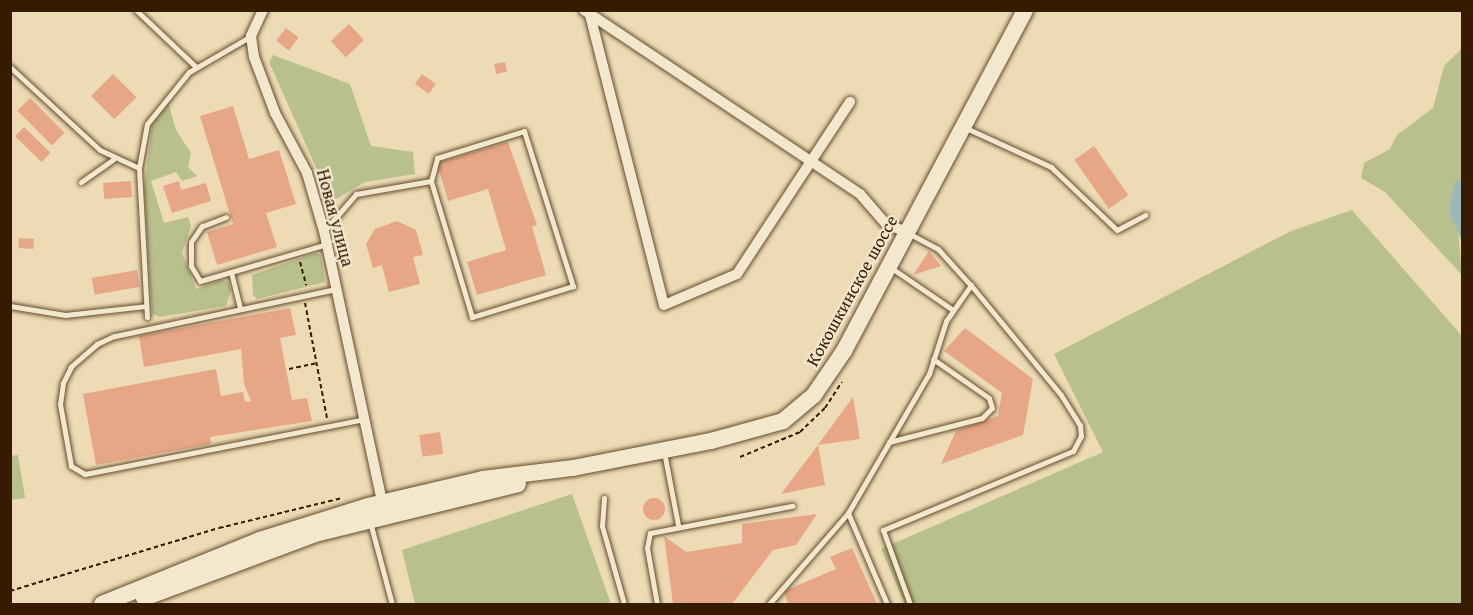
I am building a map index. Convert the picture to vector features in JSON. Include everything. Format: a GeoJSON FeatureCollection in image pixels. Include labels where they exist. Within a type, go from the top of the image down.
{"type":"FeatureCollection","features":[{"type":"Feature","properties":{"kind":"main road","name":"Кокошкинское шоссе"},"geometry":{"type":"LineString","coordinates":[[379,513],[483,479],[573,468],[766,429],[801,408],[838,363],[965,128],[1025,10]]}},
{"type":"Feature","properties":{"kind":"main road"},"geometry":{"type":"LineString","coordinates":[[109,604],[379,513]]}},
{"type":"Feature","properties":{"kind":"main road"},"geometry":{"type":"LineString","coordinates":[[102,604],[131,598],[285,531],[379,513]]}},
{"type":"Feature","properties":{"kind":"main road"},"geometry":{"type":"LineString","coordinates":[[161,604],[244,559]]}},
{"type":"Feature","properties":{"kind":"street"},"geometry":{"type":"LineString","coordinates":[[251,36],[263,10]]}},
{"type":"Feature","properties":{"kind":"street"},"geometry":{"type":"LineString","coordinates":[[587,13],[860,194],[886,224],[907,232]]}},
{"type":"Feature","properties":{"kind":"street"},"geometry":{"type":"LineString","coordinates":[[587,13],[664,305],[737,274],[850,102]]}},
{"type":"Feature","properties":{"kind":"street","name":"Новая улица"},"geometry":{"type":"LineString","coordinates":[[251,36],[263,86],[307,173],[324,231],[379,513]]}},
{"type":"Feature","properties":{"kind":"lane"},"geometry":{"type":"LineString","coordinates":[[136,10],[196,67]]}},
{"type":"Feature","properties":{"kind":"lane"},"geometry":{"type":"LineString","coordinates":[[147,317],[139,168],[151,117],[196,67],[251,36]]}},
{"type":"Feature","properties":{"kind":"lane"},"geometry":{"type":"LineString","coordinates":[[10,67],[113,160],[139,168]]}},
{"type":"Feature","properties":{"kind":"lane"},"geometry":{"type":"LineString","coordinates":[[965,128],[1051,166],[1117,230],[1145,215]]}},
{"type":"Feature","properties":{"kind":"lane"},"geometry":{"type":"LineString","coordinates":[[524,131],[573,286],[472,317],[431,181],[437,158],[524,131]]}},
{"type":"Feature","properties":{"kind":"lane"},"geometry":{"type":"LineString","coordinates":[[81,182],[113,160]]}},
{"type":"Feature","properties":{"kind":"lane"},"geometry":{"type":"LineString","coordinates":[[324,231],[356,194],[431,181]]}},
{"type":"Feature","properties":{"kind":"lane"},"geometry":{"type":"LineString","coordinates":[[226,217],[195,233],[189,253],[200,281],[327,244]]}},
{"type":"Feature","properties":{"kind":"lane"},"geometry":{"type":"LineString","coordinates":[[907,232],[938,249],[971,285],[1066,402],[1081,436],[1073,451],[883,530],[910,604]]}},
{"type":"Feature","properties":{"kind":"lane"},"geometry":{"type":"LineString","coordinates":[[889,267],[953,310]]}},
{"type":"Feature","properties":{"kind":"lane"},"geometry":{"type":"LineString","coordinates":[[231,272],[240,307]]}},
{"type":"Feature","properties":{"kind":"lane"},"geometry":{"type":"LineString","coordinates":[[769,604],[848,513],[890,442],[933,359],[953,310],[971,285]]}},
{"type":"Feature","properties":{"kind":"lane"},"geometry":{"type":"LineString","coordinates":[[336,289],[240,307],[114,336],[82,355],[66,376],[60,398],[74,471],[85,474],[361,420]]}},
{"type":"Feature","properties":{"kind":"lane"},"geometry":{"type":"LineString","coordinates":[[10,306],[65,315],[146,306]]}},
{"type":"Feature","properties":{"kind":"lane"},"geometry":{"type":"LineString","coordinates":[[890,442],[982,418],[992,408],[989,398],[933,359]]}},
{"type":"Feature","properties":{"kind":"lane"},"geometry":{"type":"LineString","coordinates":[[663,451],[678,525]]}},
{"type":"Feature","properties":{"kind":"lane"},"geometry":{"type":"LineString","coordinates":[[604,498],[602,526],[624,604]]}},
{"type":"Feature","properties":{"kind":"lane"},"geometry":{"type":"LineString","coordinates":[[657,604],[647,538],[657,528],[792,506]]}},
{"type":"Feature","properties":{"kind":"lane"},"geometry":{"type":"LineString","coordinates":[[379,513],[392,604]]}},
{"type":"Feature","properties":{"kind":"lane"},"geometry":{"type":"LineString","coordinates":[[848,513],[887,604]]}},
{"type":"Feature","properties":{"kind":"path"},"geometry":{"type":"LineString","coordinates":[[298,252],[328,427]]}},
{"type":"Feature","properties":{"kind":"path"},"geometry":{"type":"LineString","coordinates":[[289,369],[317,363]]}},
{"type":"Feature","properties":{"kind":"path"},"geometry":{"type":"LineString","coordinates":[[10,591],[219,528],[344,497]]}},
{"type":"Feature","properties":{"kind":"green space"},"geometry":{"type":"Polygon","coordinates":[[[1462,48],[1462,179],[1454,183],[1462,275],[1385,192],[1361,178],[1364,163],[1390,149],[1397,135],[1433,108],[1444,66],[1462,48]]]}},
{"type":"Feature","properties":{"kind":"green space"},"geometry":{"type":"Polygon","coordinates":[[[273,55],[350,84],[371,146],[413,152],[415,174],[365,182],[336,199],[327,192],[269,62],[273,55]]]}},
{"type":"Feature","properties":{"kind":"green space"},"geometry":{"type":"Polygon","coordinates":[[[168,102],[176,130],[191,153],[188,167],[197,176],[182,181],[176,172],[151,181],[164,223],[188,217],[191,226],[182,253],[196,289],[221,280],[229,282],[231,290],[226,306],[159,317],[152,313],[144,189],[152,126],[168,102]]]}},
{"type":"Feature","properties":{"kind":"green space"},"geometry":{"type":"Polygon","coordinates":[[[1352,210],[1462,336],[1462,604],[905,604],[881,549],[1103,452],[1054,354],[1291,231],[1352,210]]]}},
{"type":"Feature","properties":{"kind":"green space"},"geometry":{"type":"Polygon","coordinates":[[[316,253],[321,255],[325,282],[257,299],[253,295],[252,275],[316,253]]]}},
{"type":"Feature","properties":{"kind":"green space"},"geometry":{"type":"Polygon","coordinates":[[[18,455],[25,498],[11,500],[11,456],[18,455]]]}},
{"type":"Feature","properties":{"kind":"green space"},"geometry":{"type":"Polygon","coordinates":[[[572,494],[611,604],[415,604],[402,550],[572,494]]]}},
{"type":"Feature","properties":{"kind":"water"},"geometry":{"type":"Polygon","coordinates":[[[1462,179],[1462,242],[1449,211],[1454,182],[1462,179]]]}},
{"type":"Feature","properties":{"kind":"building"},"geometry":{"type":"Polygon","coordinates":[[[349,24],[364,40],[346,57],[331,41],[349,24]]]}},
{"type":"Feature","properties":{"kind":"building"},"geometry":{"type":"Polygon","coordinates":[[[286,28],[299,38],[289,50],[276,41],[286,28]]]}},
{"type":"Feature","properties":{"kind":"building"},"geometry":{"type":"Polygon","coordinates":[[[505,62],[507,72],[496,74],[494,64],[505,62]]]}},
{"type":"Feature","properties":{"kind":"building"},"geometry":{"type":"Polygon","coordinates":[[[113,74],[136,97],[114,119],[91,96],[113,74]]]}},
{"type":"Feature","properties":{"kind":"building"},"geometry":{"type":"Polygon","coordinates":[[[422,74],[436,84],[429,94],[415,84],[422,74]]]}},
{"type":"Feature","properties":{"kind":"building"},"geometry":{"type":"Polygon","coordinates":[[[30,98],[65,133],[52,145],[17,111],[30,98]]]}},
{"type":"Feature","properties":{"kind":"building"},"geometry":{"type":"Polygon","coordinates":[[[233,106],[249,159],[279,150],[296,204],[266,213],[277,247],[217,265],[207,232],[233,224],[200,116],[233,106]]]}},
{"type":"Feature","properties":{"kind":"building"},"geometry":{"type":"Polygon","coordinates":[[[24,127],[51,153],[42,162],[15,136],[24,127]]]}},
{"type":"Feature","properties":{"kind":"building"},"geometry":{"type":"Polygon","coordinates":[[[508,142],[537,225],[532,227],[546,275],[477,295],[467,262],[506,250],[488,189],[448,201],[437,163],[508,142]]]}},
{"type":"Feature","properties":{"kind":"building"},"geometry":{"type":"Polygon","coordinates":[[[1094,146],[1128,195],[1109,209],[1074,160],[1094,146]]]}},
{"type":"Feature","properties":{"kind":"building"},"geometry":{"type":"Polygon","coordinates":[[[131,181],[132,197],[104,199],[103,183],[131,181]]]}},
{"type":"Feature","properties":{"kind":"building"},"geometry":{"type":"Polygon","coordinates":[[[179,181],[181,190],[206,183],[211,201],[172,213],[163,186],[179,181]]]}},
{"type":"Feature","properties":{"kind":"building"},"geometry":{"type":"Polygon","coordinates":[[[397,221],[416,230],[423,255],[413,257],[420,284],[389,292],[382,265],[373,268],[366,244],[375,229],[397,221]]]}},
{"type":"Feature","properties":{"kind":"building"},"geometry":{"type":"Polygon","coordinates":[[[19,238],[34,239],[33,249],[18,248],[19,238]]]}},
{"type":"Feature","properties":{"kind":"building"},"geometry":{"type":"Polygon","coordinates":[[[929,251],[941,266],[913,275],[929,251]]]}},
{"type":"Feature","properties":{"kind":"building"},"geometry":{"type":"Polygon","coordinates":[[[137,270],[140,287],[95,295],[92,278],[137,270]]]}},
{"type":"Feature","properties":{"kind":"building"},"geometry":{"type":"Polygon","coordinates":[[[290,308],[296,335],[280,338],[284,359],[292,400],[307,398],[312,421],[210,437],[211,444],[96,465],[83,394],[216,369],[221,396],[243,392],[245,402],[251,401],[244,384],[241,349],[144,367],[139,336],[290,308]]]}},
{"type":"Feature","properties":{"kind":"building"},"geometry":{"type":"Polygon","coordinates":[[[965,328],[1033,379],[1023,435],[941,464],[956,431],[998,416],[1002,393],[944,351],[965,328]]]}},
{"type":"Feature","properties":{"kind":"building"},"geometry":{"type":"Polygon","coordinates":[[[853,397],[860,439],[818,445],[853,397]]]}},
{"type":"Feature","properties":{"kind":"building"},"geometry":{"type":"Polygon","coordinates":[[[440,432],[443,454],[422,457],[419,435],[440,432]]]}},
{"type":"Feature","properties":{"kind":"building"},"geometry":{"type":"Polygon","coordinates":[[[818,445],[825,485],[781,494],[818,445]]]}},
{"type":"Feature","properties":{"kind":"building"},"geometry":{"type":"Polygon","coordinates":[[[654,498],[662,501],[665,509],[662,517],[654,520],[646,517],[643,509],[646,501],[654,498]]]}},
{"type":"Feature","properties":{"kind":"building"},"geometry":{"type":"Polygon","coordinates":[[[817,514],[796,545],[773,550],[732,604],[673,604],[664,536],[686,552],[742,543],[742,524],[817,514]]]}},
{"type":"Feature","properties":{"kind":"building"},"geometry":{"type":"Polygon","coordinates":[[[852,548],[877,604],[788,604],[784,591],[836,569],[830,557],[852,548]]]}}]}
